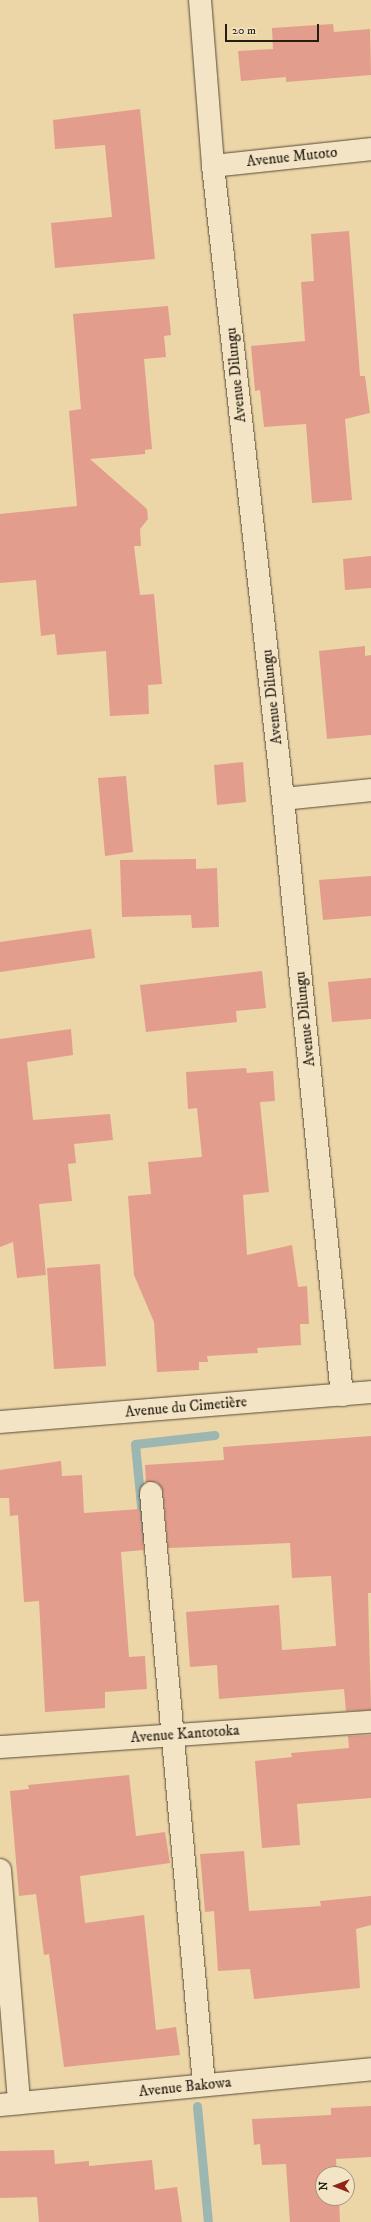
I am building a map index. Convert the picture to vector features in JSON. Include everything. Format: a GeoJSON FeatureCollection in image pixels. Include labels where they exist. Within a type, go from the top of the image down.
{"type":"FeatureCollection","features":[{"type":"Feature","properties":{"kind":"street","name":"Avenue Dilungu"},"geometry":{"type":"LineString","coordinates":[[200,0],[213,166],[283,800],[342,1395]]}},
{"type":"Feature","properties":{"kind":"street","name":"Avenue Mutoto"},"geometry":{"type":"LineString","coordinates":[[213,166],[371,149]]}},
{"type":"Feature","properties":{"kind":"street"},"geometry":{"type":"LineString","coordinates":[[283,800],[371,790]]}},
{"type":"Feature","properties":{"kind":"street","name":"Avenue du Cimetière"},"geometry":{"type":"LineString","coordinates":[[0,1422],[371,1392]]}},
{"type":"Feature","properties":{"kind":"street"},"geometry":{"type":"LineString","coordinates":[[151,1493],[175,1735],[204,2085]]}},
{"type":"Feature","properties":{"kind":"street","name":"Avenue Kantotoka"},"geometry":{"type":"LineString","coordinates":[[0,1747],[371,1722]]}},
{"type":"Feature","properties":{"kind":"street"},"geometry":{"type":"LineString","coordinates":[[0,1870],[9,2104]]}},
{"type":"Feature","properties":{"kind":"street","name":"Avenue Bakowa"},"geometry":{"type":"LineString","coordinates":[[9,2104],[371,2069]]}},
{"type":"Feature","properties":{"kind":"building"},"geometry":{"type":"Polygon","coordinates":[[[333,24],[334,32],[370,29],[371,75],[286,82],[286,77],[241,81],[238,51],[273,49],[272,28],[333,24]]]}},
{"type":"Feature","properties":{"kind":"building"},"geometry":{"type":"Polygon","coordinates":[[[140,109],[155,259],[55,268],[51,223],[112,217],[105,145],[55,149],[53,120],[140,109]]]}},
{"type":"Feature","properties":{"kind":"building"},"geometry":{"type":"Polygon","coordinates":[[[349,231],[360,376],[365,376],[370,413],[345,419],[352,500],[312,503],[306,424],[264,427],[260,390],[255,391],[251,346],[305,341],[301,282],[314,281],[311,234],[349,231]]]}},
{"type":"Feature","properties":{"kind":"building"},"geometry":{"type":"Polygon","coordinates":[[[168,306],[171,335],[164,336],[166,357],[144,359],[152,449],[145,450],[145,454],[90,459],[147,509],[148,519],[140,529],[141,546],[134,546],[140,595],[154,594],[162,684],[148,685],[149,714],[110,716],[106,651],[57,655],[55,634],[41,636],[36,580],[0,583],[0,514],[77,506],[69,411],[81,409],[73,314],[168,306]]]}},
{"type":"Feature","properties":{"kind":"building"},"geometry":{"type":"Polygon","coordinates":[[[371,556],[371,588],[345,590],[343,559],[371,556]]]}},
{"type":"Feature","properties":{"kind":"building"},"geometry":{"type":"Polygon","coordinates":[[[365,646],[365,656],[371,655],[371,735],[327,739],[319,651],[365,646]]]}},
{"type":"Feature","properties":{"kind":"building"},"geometry":{"type":"Polygon","coordinates":[[[243,762],[246,802],[217,805],[214,765],[243,762]]]}},
{"type":"Feature","properties":{"kind":"building"},"geometry":{"type":"Polygon","coordinates":[[[126,776],[133,852],[105,856],[98,778],[126,776]]]}},
{"type":"Feature","properties":{"kind":"building"},"geometry":{"type":"Polygon","coordinates":[[[196,859],[196,869],[217,868],[219,927],[192,928],[191,915],[122,917],[120,860],[196,859]]]}},
{"type":"Feature","properties":{"kind":"building"},"geometry":{"type":"Polygon","coordinates":[[[371,876],[371,916],[323,920],[319,880],[371,876]]]}},
{"type":"Feature","properties":{"kind":"building"},"geometry":{"type":"Polygon","coordinates":[[[91,929],[95,958],[0,972],[0,942],[91,929]]]}},
{"type":"Feature","properties":{"kind":"building"},"geometry":{"type":"Polygon","coordinates":[[[262,971],[266,1008],[236,1011],[237,1022],[146,1032],[140,985],[262,971]]]}},
{"type":"Feature","properties":{"kind":"building"},"geometry":{"type":"Polygon","coordinates":[[[371,978],[371,1019],[332,1022],[328,982],[371,978]]]}},
{"type":"Feature","properties":{"kind":"building"},"geometry":{"type":"Polygon","coordinates":[[[71,1029],[73,1055],[27,1062],[33,1120],[110,1114],[113,1140],[74,1144],[76,1163],[68,1164],[72,1201],[39,1204],[46,1275],[17,1278],[13,1242],[0,1247],[0,1039],[71,1029]]]}},
{"type":"Feature","properties":{"kind":"building"},"geometry":{"type":"Polygon","coordinates":[[[246,1068],[247,1073],[273,1071],[275,1101],[260,1102],[269,1192],[243,1195],[247,1255],[292,1245],[298,1287],[307,1286],[309,1324],[300,1324],[301,1345],[257,1348],[258,1353],[207,1356],[208,1362],[199,1362],[199,1370],[157,1372],[154,1322],[134,1275],[128,1196],[151,1194],[148,1162],[202,1157],[197,1108],[188,1109],[186,1072],[246,1068]]]}},
{"type":"Feature","properties":{"kind":"building"},"geometry":{"type":"Polygon","coordinates":[[[100,1264],[106,1366],[54,1369],[47,1268],[100,1264]]]}},
{"type":"Feature","properties":{"kind":"building"},"geometry":{"type":"Polygon","coordinates":[[[371,1436],[371,1593],[368,1593],[371,1710],[346,1711],[344,1689],[219,1699],[217,1665],[190,1667],[186,1612],[279,1605],[282,1650],[336,1646],[331,1576],[292,1578],[290,1543],[168,1548],[163,1492],[157,1482],[146,1482],[145,1465],[224,1460],[223,1447],[371,1436]]]}},
{"type":"Feature","properties":{"kind":"building"},"geometry":{"type":"Polygon","coordinates":[[[61,1461],[62,1476],[82,1475],[84,1513],[140,1509],[144,1550],[121,1552],[129,1657],[145,1656],[147,1689],[105,1692],[105,1708],[45,1712],[39,1601],[24,1602],[18,1515],[10,1516],[9,1498],[0,1498],[0,1470],[61,1461]]]}},
{"type":"Feature","properties":{"kind":"building"},"geometry":{"type":"Polygon","coordinates":[[[371,1735],[371,1798],[297,1804],[300,1845],[262,1848],[255,1761],[292,1757],[291,1753],[349,1748],[348,1736],[371,1735]]]}},
{"type":"Feature","properties":{"kind":"building"},"geometry":{"type":"Polygon","coordinates":[[[129,1775],[136,1836],[165,1832],[170,1863],[80,1876],[85,1923],[144,1915],[156,2030],[176,2027],[180,2055],[64,2067],[49,1954],[44,1955],[36,1894],[19,1896],[10,1791],[29,1789],[28,1785],[129,1775]]]}},
{"type":"Feature","properties":{"kind":"building"},"geometry":{"type":"Polygon","coordinates":[[[244,1851],[249,1911],[321,1906],[320,1901],[371,1896],[371,1925],[356,1929],[360,1988],[254,1999],[250,1969],[218,1971],[214,1911],[205,1912],[200,1854],[244,1851]]]}},
{"type":"Feature","properties":{"kind":"building"},"geometry":{"type":"Polygon","coordinates":[[[371,2106],[371,2157],[336,2159],[336,2166],[315,2166],[315,2206],[339,2206],[340,2222],[290,2222],[286,2164],[262,2165],[260,2144],[254,2145],[252,2119],[331,2115],[331,2108],[371,2106]]]}},
{"type":"Feature","properties":{"kind":"building"},"geometry":{"type":"Polygon","coordinates":[[[54,2150],[55,2164],[89,2161],[89,2166],[152,2160],[155,2190],[177,2187],[182,2222],[39,2222],[37,2197],[0,2198],[0,2151],[54,2150]]]}},
{"type":"Feature","properties":{"kind":"waterway"},"geometry":{"type":"LineString","coordinates":[[144,1536],[135,1444],[214,1435]]}},
{"type":"Feature","properties":{"kind":"waterway"},"geometry":{"type":"LineString","coordinates":[[197,2106],[208,2222]]}}]}
